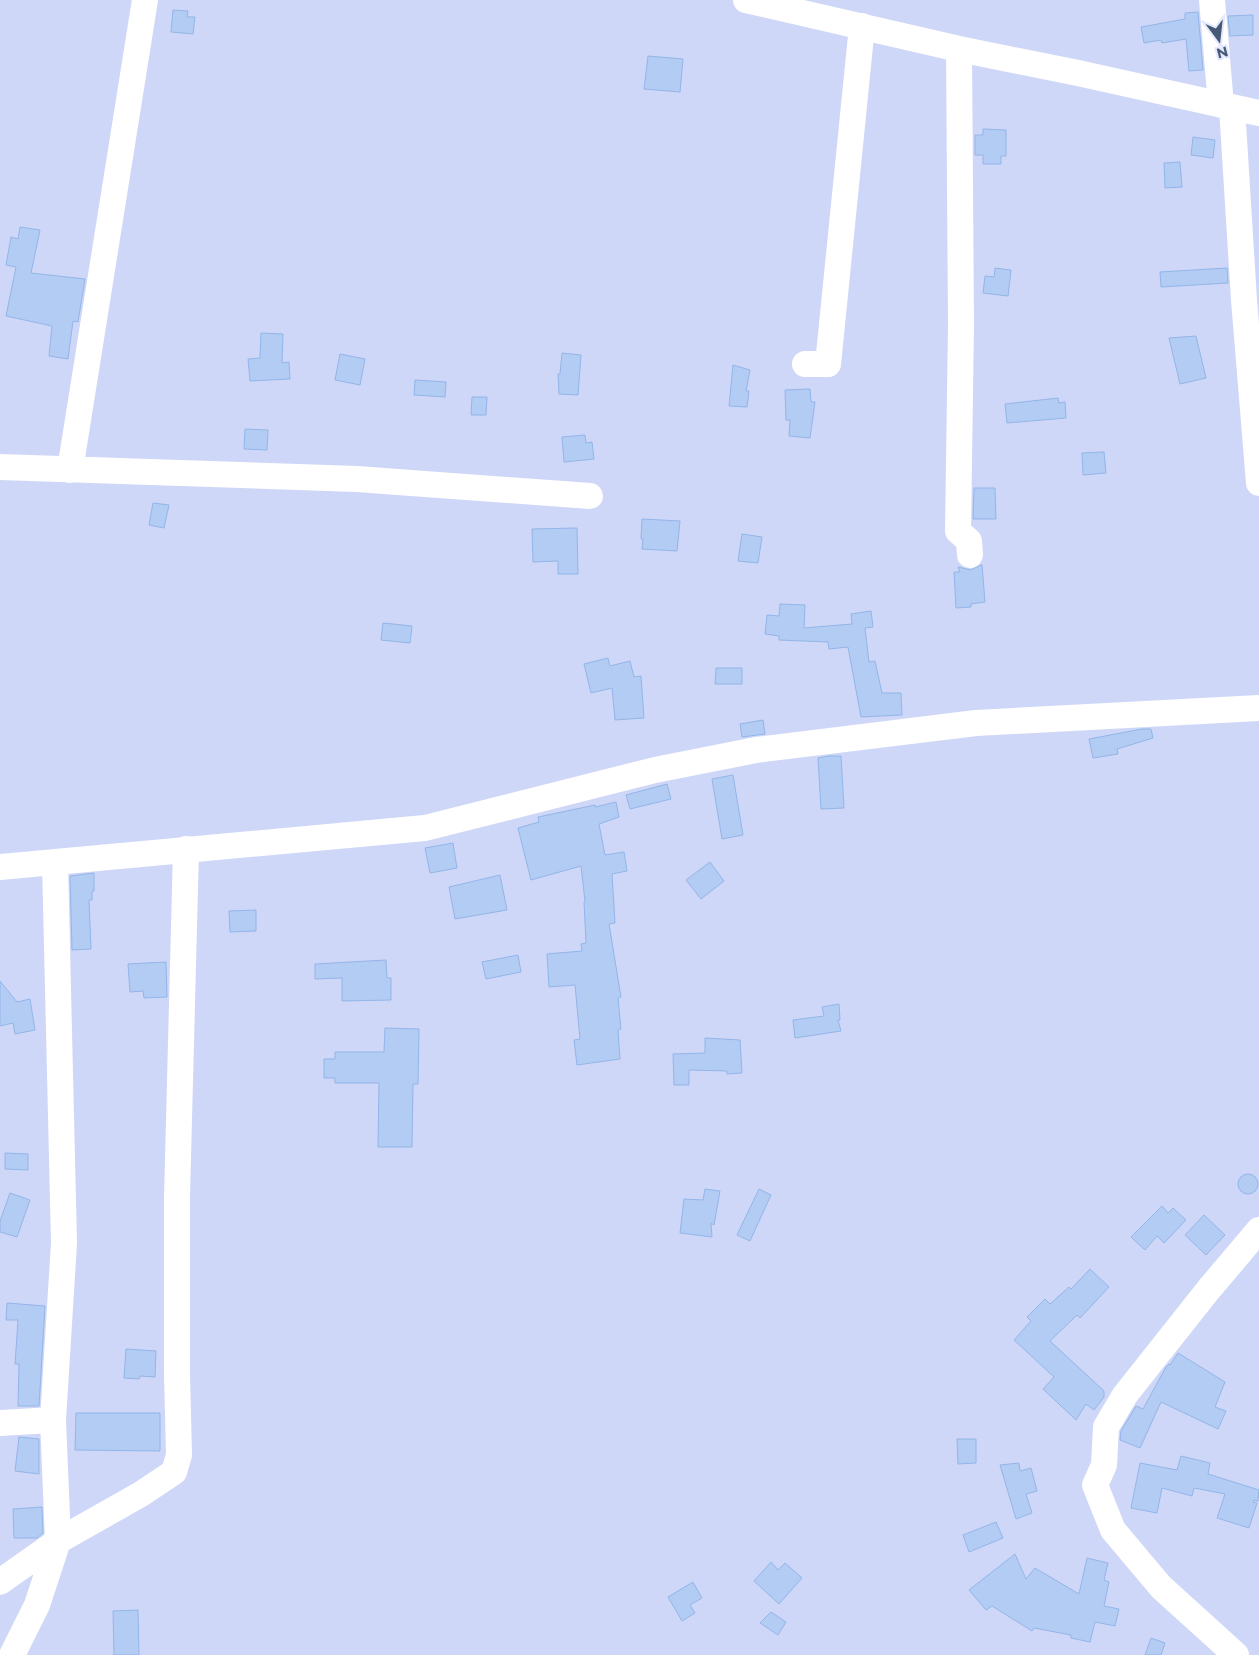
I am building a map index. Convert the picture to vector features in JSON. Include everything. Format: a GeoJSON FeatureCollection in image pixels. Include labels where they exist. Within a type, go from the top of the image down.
{"type":"FeatureCollection","features":[{"type":"Feature","properties":{"kind":"street"},"geometry":{"type":"LineString","coordinates":[[70,470],[145,0]]}},
{"type":"Feature","properties":{"kind":"street"},"geometry":{"type":"LineString","coordinates":[[746,0],[848,16],[959,49],[1259,113]]}},
{"type":"Feature","properties":{"kind":"street"},"geometry":{"type":"LineString","coordinates":[[1212,0],[1226,106],[1259,483]]}},
{"type":"Feature","properties":{"kind":"street"},"geometry":{"type":"LineString","coordinates":[[805,364],[828,364],[848,16]]}},
{"type":"Feature","properties":{"kind":"street"},"geometry":{"type":"LineString","coordinates":[[959,49],[961,324],[958,531],[969,541],[970,554]]}},
{"type":"Feature","properties":{"kind":"street"},"geometry":{"type":"LineString","coordinates":[[0,467],[357,479],[590,496]]}},
{"type":"Feature","properties":{"kind":"street"},"geometry":{"type":"LineString","coordinates":[[0,867],[425,828],[656,770],[756,750],[976,723],[1259,708]]}},
{"type":"Feature","properties":{"kind":"street"},"geometry":{"type":"LineString","coordinates":[[0,1582],[58,1541],[141,1494],[174,1472],[179,1455],[176,1197],[186,849]]}},
{"type":"Feature","properties":{"kind":"street"},"geometry":{"type":"LineString","coordinates":[[12,1655],[37,1605],[58,1541],[53,1420],[64,1243],[55,862]]}},
{"type":"Feature","properties":{"kind":"street"},"geometry":{"type":"LineString","coordinates":[[1236,1655],[1161,1587],[1113,1530],[1095,1485],[1104,1464],[1106,1427],[1126,1395],[1209,1288],[1259,1230]]}},
{"type":"Feature","properties":{"kind":"street"},"geometry":{"type":"LineString","coordinates":[[0,1423],[53,1420]]}},
{"type":"Feature","properties":{"kind":"shaded area"},"geometry":{"type":"Polygon","coordinates":[[[0,0],[1259,0],[1259,1655],[0,1655],[0,0]]]}},
{"type":"Feature","properties":{"kind":"building"},"geometry":{"type":"Polygon","coordinates":[[[173,10],[188,11],[187,17],[195,17],[193,34],[171,32],[173,10]]]}},
{"type":"Feature","properties":{"kind":"building"},"geometry":{"type":"Polygon","coordinates":[[[1198,12],[1203,70],[1189,71],[1186,39],[1162,43],[1161,40],[1144,43],[1141,27],[1185,19],[1185,13],[1198,12]]]}},
{"type":"Feature","properties":{"kind":"building"},"geometry":{"type":"Polygon","coordinates":[[[1253,15],[1253,35],[1230,36],[1228,16],[1253,15]]]}},
{"type":"Feature","properties":{"kind":"building"},"geometry":{"type":"Polygon","coordinates":[[[648,56],[683,59],[680,92],[644,89],[648,56]]]}},
{"type":"Feature","properties":{"kind":"building"},"geometry":{"type":"Polygon","coordinates":[[[983,129],[1006,130],[1006,156],[1001,156],[1001,164],[983,164],[983,155],[975,155],[975,135],[983,135],[983,129]]]}},
{"type":"Feature","properties":{"kind":"building"},"geometry":{"type":"Polygon","coordinates":[[[1193,137],[1215,140],[1213,158],[1191,155],[1193,137]]]}},
{"type":"Feature","properties":{"kind":"building"},"geometry":{"type":"Polygon","coordinates":[[[1180,162],[1182,187],[1165,188],[1164,163],[1180,162]]]}},
{"type":"Feature","properties":{"kind":"building"},"geometry":{"type":"Polygon","coordinates":[[[20,227],[40,230],[31,273],[85,279],[78,322],[73,321],[68,359],[49,356],[52,326],[6,316],[16,267],[6,265],[11,237],[18,239],[20,227]]]}},
{"type":"Feature","properties":{"kind":"building"},"geometry":{"type":"Polygon","coordinates":[[[995,268],[1011,270],[1008,296],[983,293],[985,276],[994,277],[995,268]]]}},
{"type":"Feature","properties":{"kind":"building"},"geometry":{"type":"Polygon","coordinates":[[[1227,268],[1228,283],[1161,287],[1160,272],[1227,268]]]}},
{"type":"Feature","properties":{"kind":"building"},"geometry":{"type":"Polygon","coordinates":[[[261,333],[283,334],[282,363],[289,362],[290,379],[250,381],[248,359],[260,358],[261,333]]]}},
{"type":"Feature","properties":{"kind":"building"},"geometry":{"type":"Polygon","coordinates":[[[1196,336],[1206,378],[1180,384],[1169,338],[1196,336]]]}},
{"type":"Feature","properties":{"kind":"building"},"geometry":{"type":"Polygon","coordinates":[[[562,353],[581,355],[578,395],[559,394],[558,374],[560,374],[562,353]]]}},
{"type":"Feature","properties":{"kind":"building"},"geometry":{"type":"Polygon","coordinates":[[[340,354],[365,359],[360,385],[335,380],[340,354]]]}},
{"type":"Feature","properties":{"kind":"building"},"geometry":{"type":"Polygon","coordinates":[[[733,365],[750,370],[746,391],[749,391],[747,407],[729,406],[733,365]]]}},
{"type":"Feature","properties":{"kind":"building"},"geometry":{"type":"Polygon","coordinates":[[[415,380],[446,382],[445,397],[414,395],[415,380]]]}},
{"type":"Feature","properties":{"kind":"building"},"geometry":{"type":"Polygon","coordinates":[[[810,389],[811,402],[815,402],[810,438],[789,436],[790,420],[786,420],[785,390],[810,389]]]}},
{"type":"Feature","properties":{"kind":"building"},"geometry":{"type":"Polygon","coordinates":[[[472,397],[487,397],[486,415],[471,415],[472,397]]]}},
{"type":"Feature","properties":{"kind":"building"},"geometry":{"type":"Polygon","coordinates":[[[1058,398],[1059,403],[1065,402],[1066,418],[1007,423],[1005,404],[1058,398]]]}},
{"type":"Feature","properties":{"kind":"building"},"geometry":{"type":"Polygon","coordinates":[[[245,429],[268,430],[267,450],[244,449],[245,429]]]}},
{"type":"Feature","properties":{"kind":"building"},"geometry":{"type":"Polygon","coordinates":[[[585,435],[586,443],[592,442],[594,459],[564,462],[562,437],[585,435]]]}},
{"type":"Feature","properties":{"kind":"building"},"geometry":{"type":"Polygon","coordinates":[[[1104,452],[1106,473],[1083,475],[1082,453],[1104,452]]]}},
{"type":"Feature","properties":{"kind":"building"},"geometry":{"type":"Polygon","coordinates":[[[974,488],[995,488],[996,519],[973,519],[974,488]]]}},
{"type":"Feature","properties":{"kind":"building"},"geometry":{"type":"Polygon","coordinates":[[[153,503],[169,505],[164,528],[149,525],[153,503]]]}},
{"type":"Feature","properties":{"kind":"building"},"geometry":{"type":"Polygon","coordinates":[[[642,519],[680,521],[677,551],[642,549],[642,519]]]}},
{"type":"Feature","properties":{"kind":"building"},"geometry":{"type":"Polygon","coordinates":[[[577,528],[578,574],[558,574],[558,561],[533,562],[532,529],[577,528]]]}},
{"type":"Feature","properties":{"kind":"building"},"geometry":{"type":"Polygon","coordinates":[[[742,534],[762,537],[758,563],[738,561],[742,534]]]}},
{"type":"Feature","properties":{"kind":"building"},"geometry":{"type":"Polygon","coordinates":[[[981,565],[985,602],[971,604],[971,607],[956,608],[954,572],[960,572],[958,567],[971,570],[981,565]]]}},
{"type":"Feature","properties":{"kind":"building"},"geometry":{"type":"Polygon","coordinates":[[[780,604],[805,605],[804,628],[852,624],[851,614],[871,611],[873,627],[865,628],[869,662],[875,661],[882,693],[901,693],[902,715],[861,717],[848,647],[829,649],[828,642],[779,640],[779,636],[765,634],[767,615],[779,616],[780,604]]]}},
{"type":"Feature","properties":{"kind":"building"},"geometry":{"type":"Polygon","coordinates":[[[383,623],[412,626],[410,643],[381,640],[383,623]]]}},
{"type":"Feature","properties":{"kind":"building"},"geometry":{"type":"Polygon","coordinates":[[[608,658],[610,666],[630,661],[634,677],[641,676],[644,718],[615,720],[612,688],[591,693],[584,664],[608,658]]]}},
{"type":"Feature","properties":{"kind":"building"},"geometry":{"type":"Polygon","coordinates":[[[716,668],[742,668],[742,684],[715,684],[716,668]]]}},
{"type":"Feature","properties":{"kind":"building"},"geometry":{"type":"Polygon","coordinates":[[[763,720],[765,734],[742,737],[740,724],[763,720]]]}},
{"type":"Feature","properties":{"kind":"building"},"geometry":{"type":"Polygon","coordinates":[[[1151,729],[1153,738],[1117,749],[1118,754],[1093,758],[1089,739],[1151,729]]]}},
{"type":"Feature","properties":{"kind":"building"},"geometry":{"type":"Polygon","coordinates":[[[841,756],[844,808],[821,809],[818,758],[841,756]]]}},
{"type":"Feature","properties":{"kind":"building"},"geometry":{"type":"Polygon","coordinates":[[[733,775],[743,835],[722,839],[712,779],[733,775]]]}},
{"type":"Feature","properties":{"kind":"building"},"geometry":{"type":"Polygon","coordinates":[[[667,784],[671,799],[630,809],[626,795],[667,784]]]}},
{"type":"Feature","properties":{"kind":"building"},"geometry":{"type":"Polygon","coordinates":[[[616,802],[619,817],[599,824],[605,855],[624,852],[627,871],[612,874],[615,923],[609,924],[621,997],[618,998],[621,1029],[618,1030],[620,1059],[577,1065],[574,1040],[580,1039],[575,985],[549,987],[547,954],[582,951],[581,944],[586,943],[585,901],[581,866],[531,880],[518,828],[539,822],[538,817],[616,802]]]}},
{"type":"Feature","properties":{"kind":"building"},"geometry":{"type":"Polygon","coordinates":[[[453,843],[457,868],[430,873],[425,848],[453,843]]]}},
{"type":"Feature","properties":{"kind":"building"},"geometry":{"type":"Polygon","coordinates":[[[710,862],[724,881],[701,899],[686,880],[710,862]]]}},
{"type":"Feature","properties":{"kind":"building"},"geometry":{"type":"Polygon","coordinates":[[[94,873],[94,891],[92,891],[92,900],[89,900],[91,949],[72,950],[70,876],[94,873]]]}},
{"type":"Feature","properties":{"kind":"building"},"geometry":{"type":"Polygon","coordinates":[[[500,875],[507,910],[455,919],[449,887],[500,875]]]}},
{"type":"Feature","properties":{"kind":"building"},"geometry":{"type":"Polygon","coordinates":[[[256,910],[256,931],[230,932],[229,911],[256,910]]]}},
{"type":"Feature","properties":{"kind":"building"},"geometry":{"type":"Polygon","coordinates":[[[518,955],[521,972],[486,979],[482,962],[518,955]]]}},
{"type":"Feature","properties":{"kind":"building"},"geometry":{"type":"Polygon","coordinates":[[[386,960],[387,978],[391,978],[391,1000],[342,1001],[342,978],[315,979],[315,964],[386,960]]]}},
{"type":"Feature","properties":{"kind":"building"},"geometry":{"type":"Polygon","coordinates":[[[166,962],[167,997],[144,998],[143,991],[130,992],[128,964],[166,962]]]}},
{"type":"Feature","properties":{"kind":"building"},"geometry":{"type":"Polygon","coordinates":[[[0,981],[17,1002],[30,999],[35,1030],[15,1034],[13,1023],[0,1026],[0,981]]]}},
{"type":"Feature","properties":{"kind":"building"},"geometry":{"type":"Polygon","coordinates":[[[839,1004],[840,1020],[838,1020],[841,1031],[795,1038],[793,1020],[824,1016],[822,1007],[839,1004]]]}},
{"type":"Feature","properties":{"kind":"building"},"geometry":{"type":"Polygon","coordinates":[[[385,1028],[419,1029],[418,1084],[413,1084],[412,1147],[378,1147],[379,1083],[335,1083],[335,1078],[324,1078],[324,1059],[335,1059],[335,1052],[384,1052],[385,1028]]]}},
{"type":"Feature","properties":{"kind":"building"},"geometry":{"type":"Polygon","coordinates":[[[705,1038],[740,1040],[742,1073],[727,1074],[727,1071],[689,1070],[689,1085],[674,1085],[673,1054],[705,1053],[705,1038]]]}},
{"type":"Feature","properties":{"kind":"building"},"geometry":{"type":"Polygon","coordinates":[[[5,1153],[28,1154],[28,1170],[5,1169],[5,1153]]]}},
{"type":"Feature","properties":{"kind":"building"},"geometry":{"type":"Polygon","coordinates":[[[1244,1174],[1252,1174],[1258,1180],[1258,1188],[1252,1194],[1244,1194],[1238,1188],[1238,1180],[1244,1174]]]}},
{"type":"Feature","properties":{"kind":"building"},"geometry":{"type":"Polygon","coordinates":[[[705,1189],[720,1191],[714,1225],[711,1223],[712,1237],[680,1233],[684,1199],[703,1200],[705,1189]]]}},
{"type":"Feature","properties":{"kind":"building"},"geometry":{"type":"Polygon","coordinates":[[[759,1189],[771,1195],[750,1241],[737,1235],[759,1189]]]}},
{"type":"Feature","properties":{"kind":"building"},"geometry":{"type":"Polygon","coordinates":[[[10,1193],[30,1200],[17,1237],[0,1232],[0,1221],[10,1193]]]}},
{"type":"Feature","properties":{"kind":"building"},"geometry":{"type":"Polygon","coordinates":[[[1162,1206],[1168,1213],[1173,1208],[1186,1220],[1164,1243],[1157,1236],[1145,1250],[1131,1237],[1162,1206]]]}},
{"type":"Feature","properties":{"kind":"building"},"geometry":{"type":"Polygon","coordinates":[[[1204,1215],[1225,1235],[1206,1255],[1185,1235],[1204,1215]]]}},
{"type":"Feature","properties":{"kind":"building"},"geometry":{"type":"Polygon","coordinates":[[[1090,1269],[1109,1287],[1080,1318],[1077,1315],[1050,1341],[1104,1391],[1104,1397],[1094,1410],[1086,1404],[1076,1420],[1043,1389],[1054,1377],[1014,1340],[1031,1321],[1027,1317],[1045,1299],[1050,1304],[1069,1287],[1071,1289],[1090,1269]]]}},
{"type":"Feature","properties":{"kind":"building"},"geometry":{"type":"Polygon","coordinates":[[[7,1303],[45,1306],[39,1406],[18,1406],[19,1364],[15,1364],[18,1320],[6,1320],[7,1303]]]}},
{"type":"Feature","properties":{"kind":"building"},"geometry":{"type":"Polygon","coordinates":[[[126,1349],[156,1351],[155,1377],[124,1378],[126,1349]]]}},
{"type":"Feature","properties":{"kind":"building"},"geometry":{"type":"Polygon","coordinates":[[[1178,1353],[1225,1382],[1215,1407],[1226,1411],[1218,1429],[1161,1402],[1140,1448],[1120,1440],[1121,1431],[1136,1406],[1143,1409],[1166,1367],[1170,1365],[1178,1353]]]}},
{"type":"Feature","properties":{"kind":"building"},"geometry":{"type":"Polygon","coordinates":[[[76,1413],[160,1413],[160,1451],[75,1450],[76,1413]]]}},
{"type":"Feature","properties":{"kind":"building"},"geometry":{"type":"Polygon","coordinates":[[[19,1437],[39,1439],[39,1474],[15,1471],[19,1437]]]}},
{"type":"Feature","properties":{"kind":"building"},"geometry":{"type":"Polygon","coordinates":[[[957,1439],[976,1439],[976,1463],[958,1464],[957,1439]]]}},
{"type":"Feature","properties":{"kind":"building"},"geometry":{"type":"Polygon","coordinates":[[[1181,1456],[1210,1463],[1208,1474],[1259,1490],[1258,1501],[1254,1500],[1253,1502],[1257,1503],[1249,1528],[1217,1518],[1225,1494],[1194,1488],[1192,1496],[1162,1488],[1157,1513],[1131,1508],[1140,1463],[1177,1470],[1181,1456]]]}},
{"type":"Feature","properties":{"kind":"building"},"geometry":{"type":"Polygon","coordinates":[[[1019,1463],[1020,1471],[1031,1468],[1037,1491],[1026,1494],[1032,1513],[1016,1519],[1000,1465],[1019,1463]]]}},
{"type":"Feature","properties":{"kind":"building"},"geometry":{"type":"Polygon","coordinates":[[[42,1507],[43,1533],[37,1538],[14,1538],[13,1509],[42,1507]]]}},
{"type":"Feature","properties":{"kind":"building"},"geometry":{"type":"Polygon","coordinates":[[[996,1522],[1003,1538],[969,1552],[963,1535],[996,1522]]]}},
{"type":"Feature","properties":{"kind":"building"},"geometry":{"type":"Polygon","coordinates":[[[1015,1554],[1026,1579],[1035,1568],[1079,1594],[1087,1558],[1108,1563],[1104,1580],[1109,1582],[1104,1606],[1119,1609],[1115,1626],[1095,1622],[1090,1642],[1071,1638],[1071,1635],[1034,1628],[1032,1631],[992,1606],[986,1610],[969,1590],[1015,1554]]]}},
{"type":"Feature","properties":{"kind":"building"},"geometry":{"type":"Polygon","coordinates":[[[771,1562],[778,1570],[785,1563],[802,1578],[779,1604],[754,1581],[771,1562]]]}},
{"type":"Feature","properties":{"kind":"building"},"geometry":{"type":"Polygon","coordinates":[[[693,1582],[702,1598],[690,1605],[695,1613],[682,1621],[668,1597],[693,1582]]]}},
{"type":"Feature","properties":{"kind":"building"},"geometry":{"type":"Polygon","coordinates":[[[138,1610],[139,1655],[114,1655],[113,1611],[138,1610]]]}},
{"type":"Feature","properties":{"kind":"building"},"geometry":{"type":"Polygon","coordinates":[[[771,1612],[786,1622],[778,1635],[760,1623],[771,1612]]]}},
{"type":"Feature","properties":{"kind":"building"},"geometry":{"type":"Polygon","coordinates":[[[1151,1638],[1165,1643],[1161,1655],[1145,1655],[1151,1638]]]}}]}
